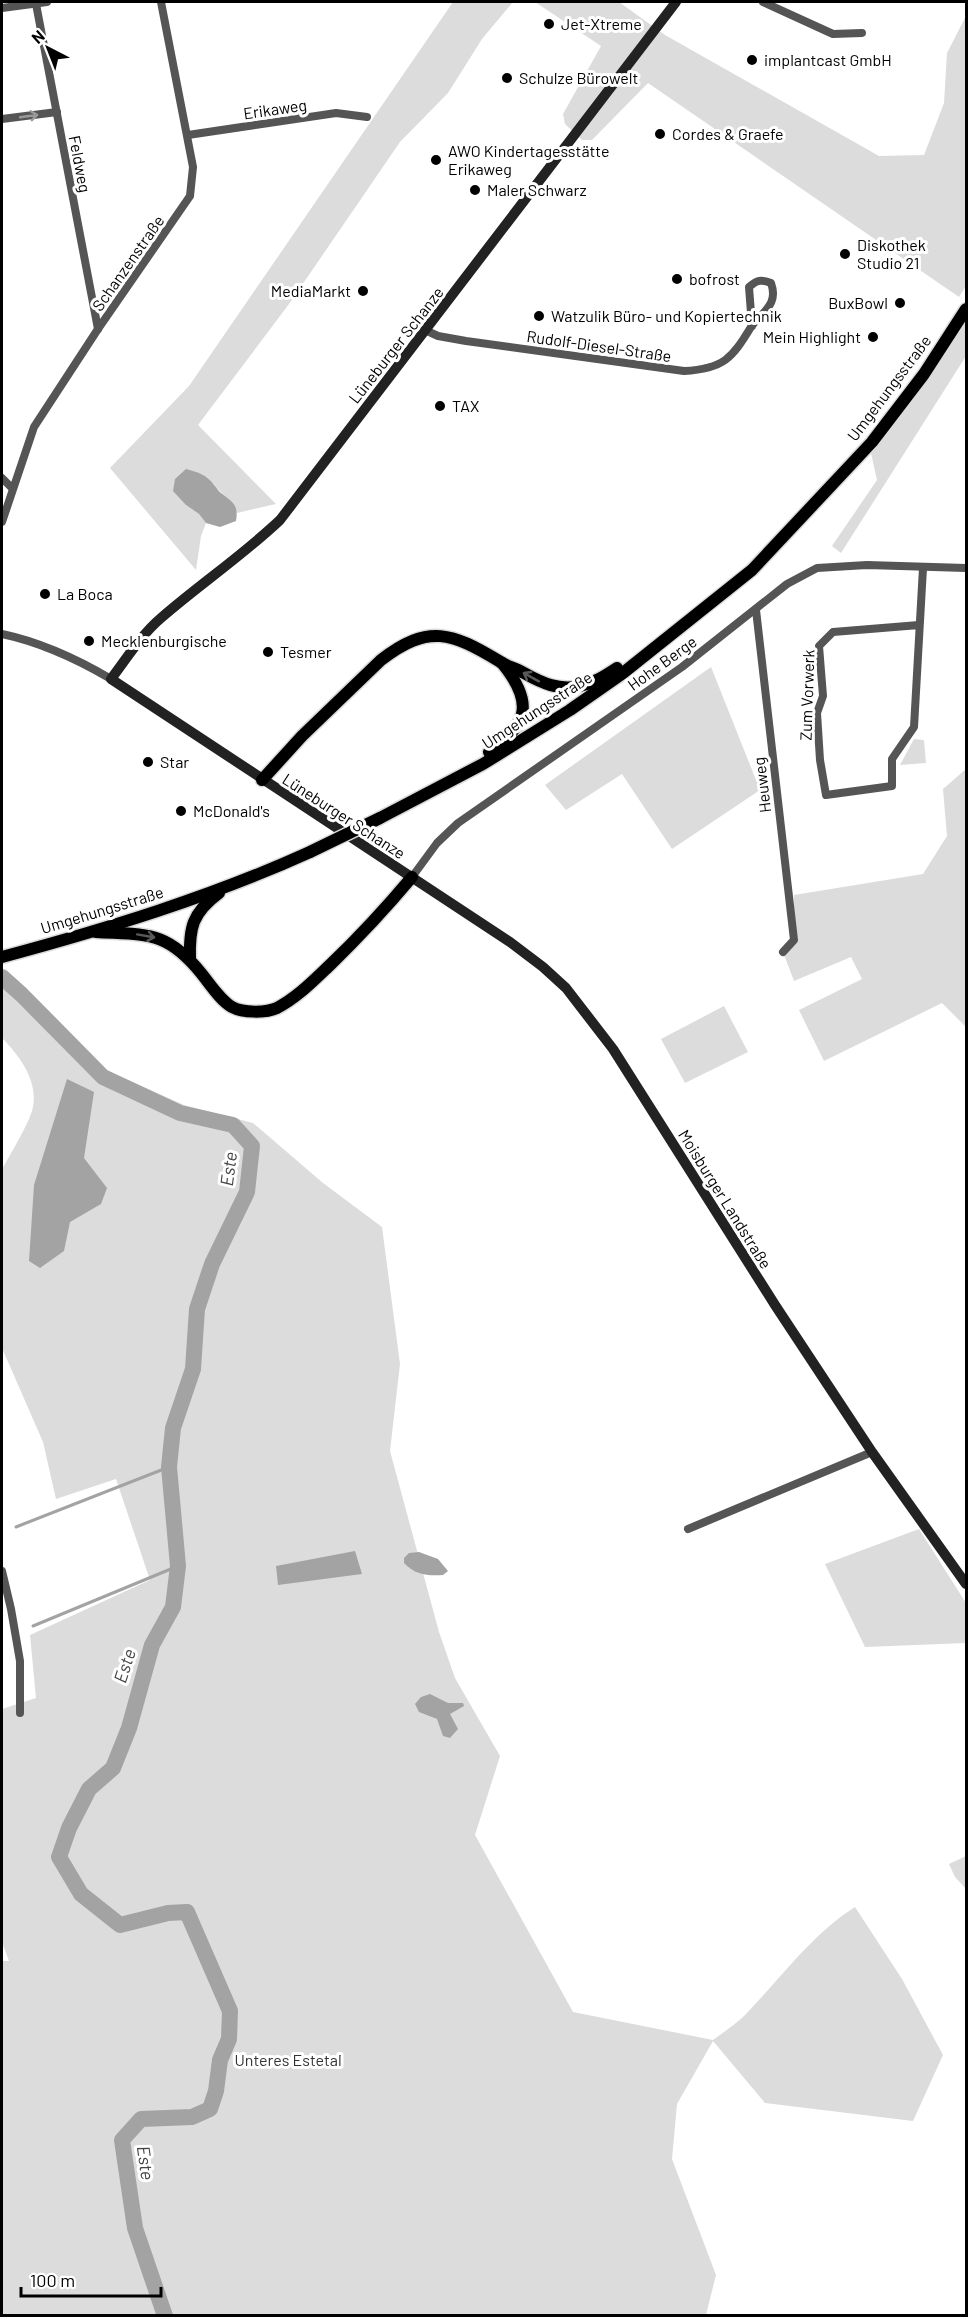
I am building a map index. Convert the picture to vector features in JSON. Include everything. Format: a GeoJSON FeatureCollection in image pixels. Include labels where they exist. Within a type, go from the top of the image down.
{"type":"FeatureCollection","features":[{"type":"Feature","properties":{"kind":"main road","name":"Lüneburger Schanze"},"geometry":{"type":"LineString","coordinates":[[412,877],[111,679],[132,649],[162,616],[242,555],[280,520],[676,2]]}},
{"type":"Feature","properties":{"kind":"main road","name":"Umgehungsstraße"},"geometry":{"type":"LineString","coordinates":[[2,957],[96,932],[227,887],[310,852],[428,794],[483,764],[570,710],[623,673],[752,570],[872,442],[924,374],[966,309]]}},
{"type":"Feature","properties":{"kind":"main road"},"geometry":{"type":"LineString","coordinates":[[262,780],[302,736],[381,660],[402,646],[425,637],[443,636],[460,639],[547,684],[559,687],[578,687],[596,681],[694,618]]}},
{"type":"Feature","properties":{"kind":"main road"},"geometry":{"type":"LineString","coordinates":[[428,794],[511,735],[518,723],[522,708],[520,689],[501,662]]}},
{"type":"Feature","properties":{"kind":"main road"},"geometry":{"type":"LineString","coordinates":[[96,932],[147,934],[165,940],[190,959],[218,994],[232,1007],[253,1011],[275,1009],[303,991],[319,976],[369,927],[412,877]]}},
{"type":"Feature","properties":{"kind":"main road","name":"Moisburger Landstraße"},"geometry":{"type":"LineString","coordinates":[[412,877],[535,960],[566,988],[583,1008],[613,1049],[775,1305],[872,1452],[966,1584]]}},
{"type":"Feature","properties":{"kind":"main road"},"geometry":{"type":"LineString","coordinates":[[190,959],[190,932],[197,915],[208,901],[227,887]]}},
{"type":"Feature","properties":{"kind":"street"},"geometry":{"type":"LineString","coordinates":[[2,8],[47,2]]}},
{"type":"Feature","properties":{"kind":"street","name":"Schanzenstraße"},"geometry":{"type":"LineString","coordinates":[[2,522],[34,427],[98,329],[190,196],[193,167],[161,2]]}},
{"type":"Feature","properties":{"kind":"street"},"geometry":{"type":"LineString","coordinates":[[764,2],[833,34],[862,33]]}},
{"type":"Feature","properties":{"kind":"street","name":"Feldweg"},"geometry":{"type":"LineString","coordinates":[[36,3],[98,329]]}},
{"type":"Feature","properties":{"kind":"street"},"geometry":{"type":"LineString","coordinates":[[2,119],[57,112]]}},
{"type":"Feature","properties":{"kind":"street","name":"Erikaweg"},"geometry":{"type":"LineString","coordinates":[[188,135],[336,113],[367,117]]}},
{"type":"Feature","properties":{"kind":"street","name":"Rudolf-Diesel-Straße"},"geometry":{"type":"LineString","coordinates":[[425,330],[438,336],[466,341],[684,371],[700,370],[726,359],[735,352],[773,300],[774,291],[771,283],[762,279],[755,281],[749,287],[752,326]]}},
{"type":"Feature","properties":{"kind":"street"},"geometry":{"type":"LineString","coordinates":[[2,478],[12,488]]}},
{"type":"Feature","properties":{"kind":"street","name":"Hohe Berge"},"geometry":{"type":"LineString","coordinates":[[412,877],[436,843],[458,823],[682,667],[787,584],[817,568],[867,565],[966,568]]}},
{"type":"Feature","properties":{"kind":"street","name":"Zum Vorwerk"},"geometry":{"type":"LineString","coordinates":[[919,624],[833,632],[819,646],[822,696],[817,713],[820,760],[826,795],[892,786],[892,759],[914,727],[923,568]]}},
{"type":"Feature","properties":{"kind":"street","name":"Heuweg"},"geometry":{"type":"LineString","coordinates":[[756,610],[795,940],[783,952]]}},
{"type":"Feature","properties":{"kind":"street","name":"Lüneburger Schanze"},"geometry":{"type":"LineString","coordinates":[[2,634],[78,660],[111,679]]}},
{"type":"Feature","properties":{"kind":"street"},"geometry":{"type":"LineString","coordinates":[[688,1529],[872,1452]]}},
{"type":"Feature","properties":{"kind":"street"},"geometry":{"type":"LineString","coordinates":[[2,1571],[20,1661],[20,1713]]}},
{"type":"Feature","properties":{"kind":"green space"},"geometry":{"type":"Polygon","coordinates":[[[453,2],[513,2],[482,39],[448,93],[400,142],[289,304],[198,425],[276,504],[237,513],[213,483],[186,505],[199,514],[206,523],[201,536],[196,570],[110,468],[189,386],[453,2]]]}},
{"type":"Feature","properties":{"kind":"green space"},"geometry":{"type":"Polygon","coordinates":[[[535,2],[619,2],[665,35],[879,156],[924,155],[944,103],[947,53],[966,16],[966,286],[959,297],[648,83],[592,140],[582,140],[565,124],[563,114],[601,46],[535,2]]]}},
{"type":"Feature","properties":{"kind":"green space"},"geometry":{"type":"Polygon","coordinates":[[[966,321],[966,356],[841,553],[832,546],[877,480],[871,453],[966,321]]]}},
{"type":"Feature","properties":{"kind":"green space"},"geometry":{"type":"Polygon","coordinates":[[[711,667],[760,790],[672,849],[622,774],[566,810],[545,785],[711,667]]]}},
{"type":"Feature","properties":{"kind":"green space"},"geometry":{"type":"Polygon","coordinates":[[[914,739],[924,740],[926,763],[900,765],[914,739]]]}},
{"type":"Feature","properties":{"kind":"green space"},"geometry":{"type":"Polygon","coordinates":[[[966,769],[966,1027],[942,1003],[824,1061],[799,1010],[862,979],[851,957],[794,981],[783,952],[794,940],[794,895],[923,874],[947,836],[943,789],[966,769]]]}},
{"type":"Feature","properties":{"kind":"green space","name":"Unteres Estetal"},"geometry":{"type":"Polygon","coordinates":[[[6,973],[27,990],[106,1070],[184,1105],[253,1123],[323,1183],[382,1227],[400,1364],[390,1451],[439,1632],[455,1678],[500,1756],[475,1835],[573,2012],[713,2040],[746,2014],[811,1943],[855,1907],[902,1979],[943,2055],[913,2121],[765,2103],[713,2041],[677,2104],[672,2159],[716,2275],[706,2315],[2,2315],[2,1961],[9,1961],[2,1942],[2,1709],[36,1698],[30,1635],[150,1580],[116,1479],[56,1499],[43,1442],[2,1348],[2,1167],[28,1120],[34,1097],[26,1070],[2,1038],[2,974],[6,973]]]}},
{"type":"Feature","properties":{"kind":"green space"},"geometry":{"type":"Polygon","coordinates":[[[724,1006],[748,1052],[685,1083],[661,1039],[724,1006]]]}},
{"type":"Feature","properties":{"kind":"green space"},"geometry":{"type":"Polygon","coordinates":[[[919,1529],[966,1603],[966,1643],[865,1647],[825,1564],[919,1529]]]}},
{"type":"Feature","properties":{"kind":"green space"},"geometry":{"type":"Polygon","coordinates":[[[966,1856],[966,1889],[955,1877],[949,1864],[966,1856]]]}},
{"type":"Feature","properties":{"kind":"shaded area"},"geometry":{"type":"Polygon","coordinates":[[[186,469],[205,477],[231,501],[236,511],[236,521],[220,527],[206,523],[199,514],[186,505],[173,491],[175,479],[186,469]]]}},
{"type":"Feature","properties":{"kind":"shaded area"},"geometry":{"type":"Polygon","coordinates":[[[67,1079],[94,1092],[84,1158],[107,1188],[101,1204],[70,1222],[64,1251],[40,1268],[29,1261],[34,1185],[67,1079]]]}},
{"type":"Feature","properties":{"kind":"shaded area"},"geometry":{"type":"Polygon","coordinates":[[[355,1551],[362,1574],[278,1585],[276,1566],[355,1551]]]}},
{"type":"Feature","properties":{"kind":"shaded area"},"geometry":{"type":"Polygon","coordinates":[[[419,1552],[438,1559],[448,1571],[443,1575],[422,1574],[404,1563],[404,1558],[409,1553],[419,1552]]]}},
{"type":"Feature","properties":{"kind":"shaded area"},"geometry":{"type":"Polygon","coordinates":[[[430,1694],[448,1703],[463,1703],[464,1706],[450,1714],[458,1729],[450,1738],[443,1736],[437,1719],[419,1712],[415,1704],[421,1697],[430,1694]]]}},
{"type":"Feature","properties":{"kind":"waterway","name":"Este"},"geometry":{"type":"LineString","coordinates":[[2,977],[103,1077],[180,1113],[233,1125],[252,1146],[247,1192],[212,1264],[197,1309],[193,1369],[173,1428],[169,1467],[178,1566],[173,1607],[152,1645],[129,1728],[113,1768],[89,1789],[69,1828],[59,1857],[81,1894],[120,1925],[168,1913],[187,1912],[230,2011],[229,2039],[220,2060],[216,2091],[210,2109],[192,2117],[141,2119],[122,2140],[135,2228],[165,2316]]}},
{"type":"Feature","properties":{"kind":"waterway"},"geometry":{"type":"LineString","coordinates":[[16,1527],[169,1467]]}},
{"type":"Feature","properties":{"kind":"waterway"},"geometry":{"type":"LineString","coordinates":[[33,1626],[178,1566]]}},
{"type":"Feature","properties":{"kind":"place","name":"Jet-Xtreme"},"geometry":{"type":"Point","coordinates":[549,24]}},
{"type":"Feature","properties":{"kind":"place","name":"implantcast GmbH"},"geometry":{"type":"Point","coordinates":[752,60]}},
{"type":"Feature","properties":{"kind":"place","name":"Schulze Bürowelt"},"geometry":{"type":"Point","coordinates":[507,78]}},
{"type":"Feature","properties":{"kind":"place","name":"Cordes & Graefe"},"geometry":{"type":"Point","coordinates":[660,134]}},
{"type":"Feature","properties":{"kind":"place","name":"AWO Kindertagesstätte Erikaweg"},"geometry":{"type":"Point","coordinates":[436,160]}},
{"type":"Feature","properties":{"kind":"place","name":"Maler Schwarz"},"geometry":{"type":"Point","coordinates":[475,190]}},
{"type":"Feature","properties":{"kind":"place","name":"Diskothek Studio 21"},"geometry":{"type":"Point","coordinates":[845,254]}},
{"type":"Feature","properties":{"kind":"place","name":"bofrost"},"geometry":{"type":"Point","coordinates":[677,279]}},
{"type":"Feature","properties":{"kind":"place","name":"MediaMarkt"},"geometry":{"type":"Point","coordinates":[363,291]}},
{"type":"Feature","properties":{"kind":"place","name":"BuxBowl"},"geometry":{"type":"Point","coordinates":[900,303]}},
{"type":"Feature","properties":{"kind":"place","name":"Watzulik Büro- und Kopiertechnik"},"geometry":{"type":"Point","coordinates":[539,316]}},
{"type":"Feature","properties":{"kind":"place","name":"Mein Highlight"},"geometry":{"type":"Point","coordinates":[873,337]}},
{"type":"Feature","properties":{"kind":"place","name":"TAX"},"geometry":{"type":"Point","coordinates":[440,406]}},
{"type":"Feature","properties":{"kind":"place","name":"La Boca"},"geometry":{"type":"Point","coordinates":[45,594]}},
{"type":"Feature","properties":{"kind":"place","name":"Mecklenburgische"},"geometry":{"type":"Point","coordinates":[89,641]}},
{"type":"Feature","properties":{"kind":"place","name":"Tesmer"},"geometry":{"type":"Point","coordinates":[268,652]}},
{"type":"Feature","properties":{"kind":"place","name":"Star"},"geometry":{"type":"Point","coordinates":[148,762]}},
{"type":"Feature","properties":{"kind":"place","name":"McDonald's"},"geometry":{"type":"Point","coordinates":[181,811]}}]}
